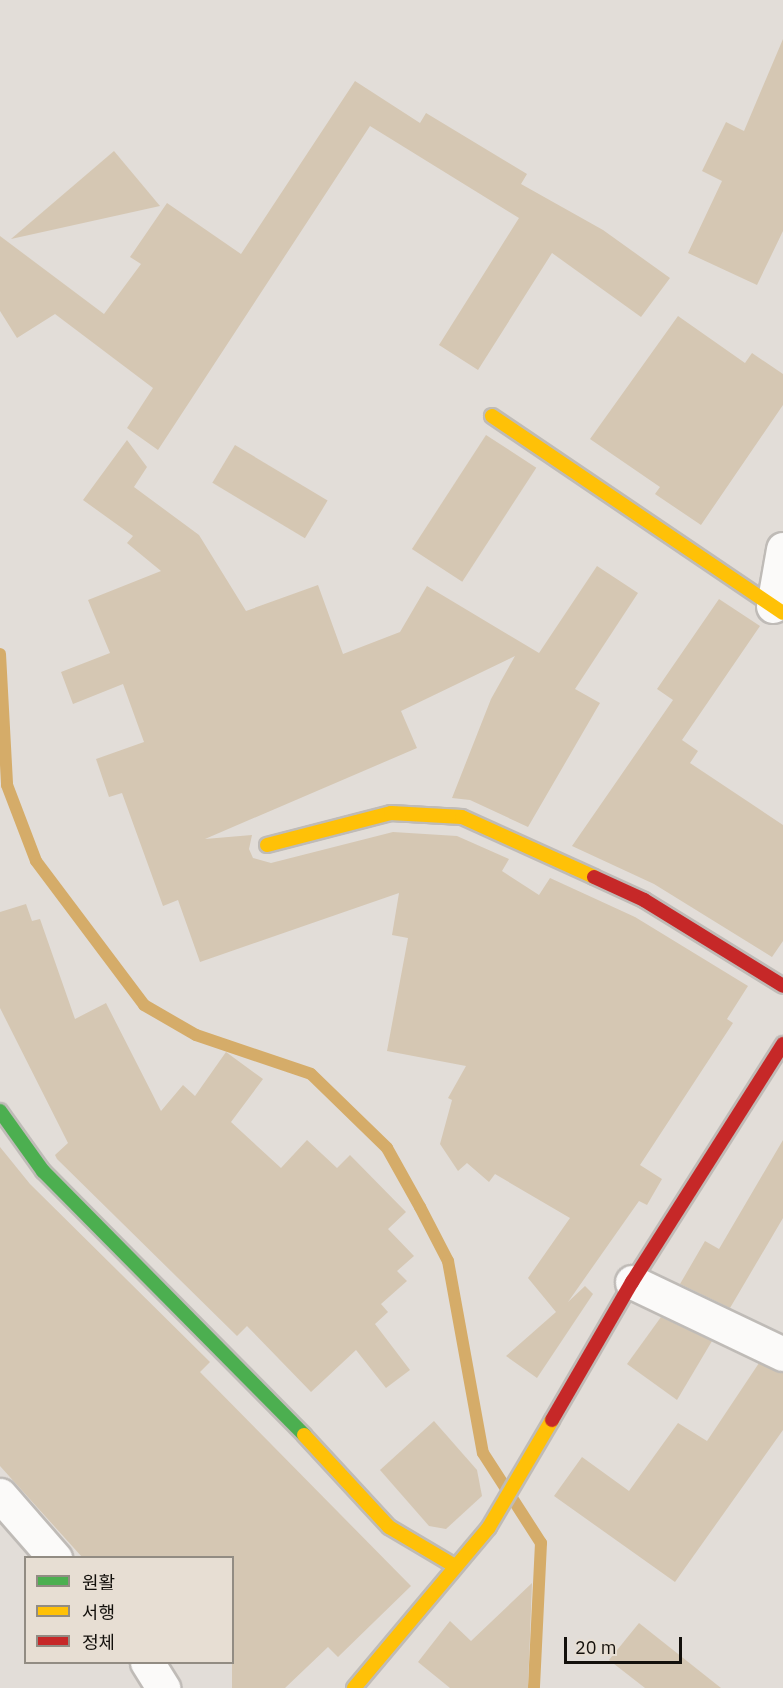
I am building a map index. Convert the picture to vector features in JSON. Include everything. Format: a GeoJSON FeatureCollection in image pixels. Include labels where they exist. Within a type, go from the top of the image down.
{"type":"FeatureCollection","features":[{"type":"Feature","properties":{"kind":"street"},"geometry":{"type":"LineString","coordinates":[[492,416],[778,609],[783,549]]}},
{"type":"Feature","properties":{"kind":"street"},"geometry":{"type":"LineString","coordinates":[[267,845],[391,813],[462,817],[644,900],[783,986]]}},
{"type":"Feature","properties":{"kind":"street"},"geometry":{"type":"LineString","coordinates":[[354,1688],[489,1527],[524,1472],[632,1282],[783,1044]]}},
{"type":"Feature","properties":{"kind":"street"},"geometry":{"type":"LineString","coordinates":[[0,1111],[43,1170],[241,1366],[389,1527],[455,1566]]}},
{"type":"Feature","properties":{"kind":"street"},"geometry":{"type":"LineString","coordinates":[[632,1282],[783,1354]]}},
{"type":"Feature","properties":{"kind":"street"},"geometry":{"type":"LineString","coordinates":[[0,1495],[54,1556]]}},
{"type":"Feature","properties":{"kind":"street"},"geometry":{"type":"LineString","coordinates":[[148,1664],[163,1688]]}},
{"type":"Feature","properties":{"kind":"building"},"geometry":{"type":"Polygon","coordinates":[[[783,39],[783,231],[757,285],[688,253],[722,181],[702,171],[726,122],[744,131],[783,39]]]}},
{"type":"Feature","properties":{"kind":"building"},"geometry":{"type":"Polygon","coordinates":[[[355,81],[420,123],[426,113],[527,174],[521,184],[603,230],[670,278],[641,317],[552,253],[478,370],[439,345],[519,218],[370,126],[158,450],[127,428],[153,388],[55,314],[17,338],[0,311],[0,236],[104,314],[141,264],[130,257],[167,203],[241,254],[355,81]]]}},
{"type":"Feature","properties":{"kind":"building"},"geometry":{"type":"Polygon","coordinates":[[[114,151],[160,206],[11,239],[114,151]]]}},
{"type":"Feature","properties":{"kind":"building"},"geometry":{"type":"Polygon","coordinates":[[[678,316],[745,363],[752,353],[783,374],[783,405],[701,525],[655,494],[660,487],[590,439],[678,316]]]}},
{"type":"Feature","properties":{"kind":"building"},"geometry":{"type":"Polygon","coordinates":[[[486,435],[536,468],[462,582],[412,549],[486,435]]]}},
{"type":"Feature","properties":{"kind":"building"},"geometry":{"type":"Polygon","coordinates":[[[127,440],[147,467],[134,487],[199,535],[246,611],[318,585],[343,654],[400,632],[427,586],[539,653],[597,566],[638,593],[575,689],[600,703],[528,827],[470,800],[452,798],[491,699],[515,656],[401,711],[417,748],[205,839],[252,835],[249,849],[253,858],[271,863],[393,832],[457,836],[509,859],[502,871],[539,895],[550,878],[635,917],[748,986],[727,1019],[733,1023],[640,1165],[662,1179],[647,1205],[639,1201],[568,1302],[585,1286],[593,1294],[537,1378],[506,1356],[556,1312],[528,1278],[570,1218],[495,1174],[489,1182],[467,1163],[458,1171],[440,1144],[452,1100],[448,1098],[466,1066],[387,1051],[408,938],[392,935],[399,893],[200,962],[178,900],[163,906],[122,793],[109,797],[96,759],[144,742],[123,684],[73,704],[61,672],[110,653],[88,600],[161,571],[127,543],[133,536],[83,500],[127,440]]]}},
{"type":"Feature","properties":{"kind":"building"},"geometry":{"type":"Polygon","coordinates":[[[235,445],[328,501],[305,538],[212,483],[235,445]]]}},
{"type":"Feature","properties":{"kind":"building"},"geometry":{"type":"Polygon","coordinates":[[[719,599],[760,626],[682,740],[698,751],[690,763],[783,825],[783,941],[772,957],[654,884],[572,846],[673,700],[657,689],[719,599]]]}},
{"type":"Feature","properties":{"kind":"building"},"geometry":{"type":"Polygon","coordinates":[[[26,904],[32,921],[40,919],[75,1019],[106,1003],[161,1111],[183,1085],[195,1096],[226,1052],[263,1079],[231,1122],[281,1168],[307,1140],[337,1168],[350,1155],[406,1212],[388,1229],[414,1256],[397,1271],[407,1281],[381,1304],[388,1312],[375,1324],[410,1370],[386,1388],[356,1350],[311,1392],[247,1326],[237,1336],[57,1159],[55,1155],[68,1143],[0,1008],[0,912],[26,904]]]}},
{"type":"Feature","properties":{"kind":"building"},"geometry":{"type":"Polygon","coordinates":[[[783,1140],[783,1218],[730,1308],[680,1284],[705,1241],[719,1249],[783,1140]]]}},
{"type":"Feature","properties":{"kind":"building"},"geometry":{"type":"Polygon","coordinates":[[[0,1147],[30,1184],[210,1362],[200,1372],[411,1586],[338,1657],[328,1647],[285,1688],[232,1688],[234,1556],[81,1556],[0,1466],[0,1147]]]}},
{"type":"Feature","properties":{"kind":"building"},"geometry":{"type":"Polygon","coordinates":[[[661,1317],[712,1341],[677,1400],[627,1364],[661,1317]]]}},
{"type":"Feature","properties":{"kind":"building"},"geometry":{"type":"Polygon","coordinates":[[[759,1363],[783,1372],[783,1430],[675,1582],[554,1496],[582,1457],[629,1491],[678,1423],[707,1441],[759,1363]]]}},
{"type":"Feature","properties":{"kind":"building"},"geometry":{"type":"Polygon","coordinates":[[[434,1421],[477,1470],[482,1496],[446,1529],[429,1526],[380,1470],[434,1421]]]}},
{"type":"Feature","properties":{"kind":"building"},"geometry":{"type":"Polygon","coordinates":[[[532,1583],[528,1688],[450,1688],[418,1662],[450,1621],[471,1641],[532,1583]]]}},
{"type":"Feature","properties":{"kind":"building"},"geometry":{"type":"Polygon","coordinates":[[[639,1623],[721,1688],[645,1688],[609,1660],[639,1623]]]}},
{"type":"Feature","properties":{"kind":"waterway"},"geometry":{"type":"LineString","coordinates":[[0,654],[7,785],[36,861],[144,1005],[196,1035],[311,1074],[387,1148],[448,1261],[483,1453],[541,1543],[534,1688]]}},
{"type":"Feature","properties":{"kind":"traffic: fast"},"geometry":{"type":"LineString","coordinates":[[0,1111],[43,1171],[304,1435]]}},
{"type":"Feature","properties":{"kind":"traffic: slow"},"geometry":{"type":"LineString","coordinates":[[492,416],[783,613]]}},
{"type":"Feature","properties":{"kind":"traffic: slow"},"geometry":{"type":"LineString","coordinates":[[267,845],[391,813],[462,817],[594,877]]}},
{"type":"Feature","properties":{"kind":"traffic: slow"},"geometry":{"type":"LineString","coordinates":[[354,1688],[489,1527],[552,1420]]}},
{"type":"Feature","properties":{"kind":"traffic: slow"},"geometry":{"type":"LineString","coordinates":[[304,1435],[389,1527],[455,1566]]}},
{"type":"Feature","properties":{"kind":"traffic: jam"},"geometry":{"type":"LineString","coordinates":[[594,877],[644,900],[783,986]]}},
{"type":"Feature","properties":{"kind":"traffic: jam"},"geometry":{"type":"LineString","coordinates":[[552,1420],[632,1282],[783,1044]]}}]}
